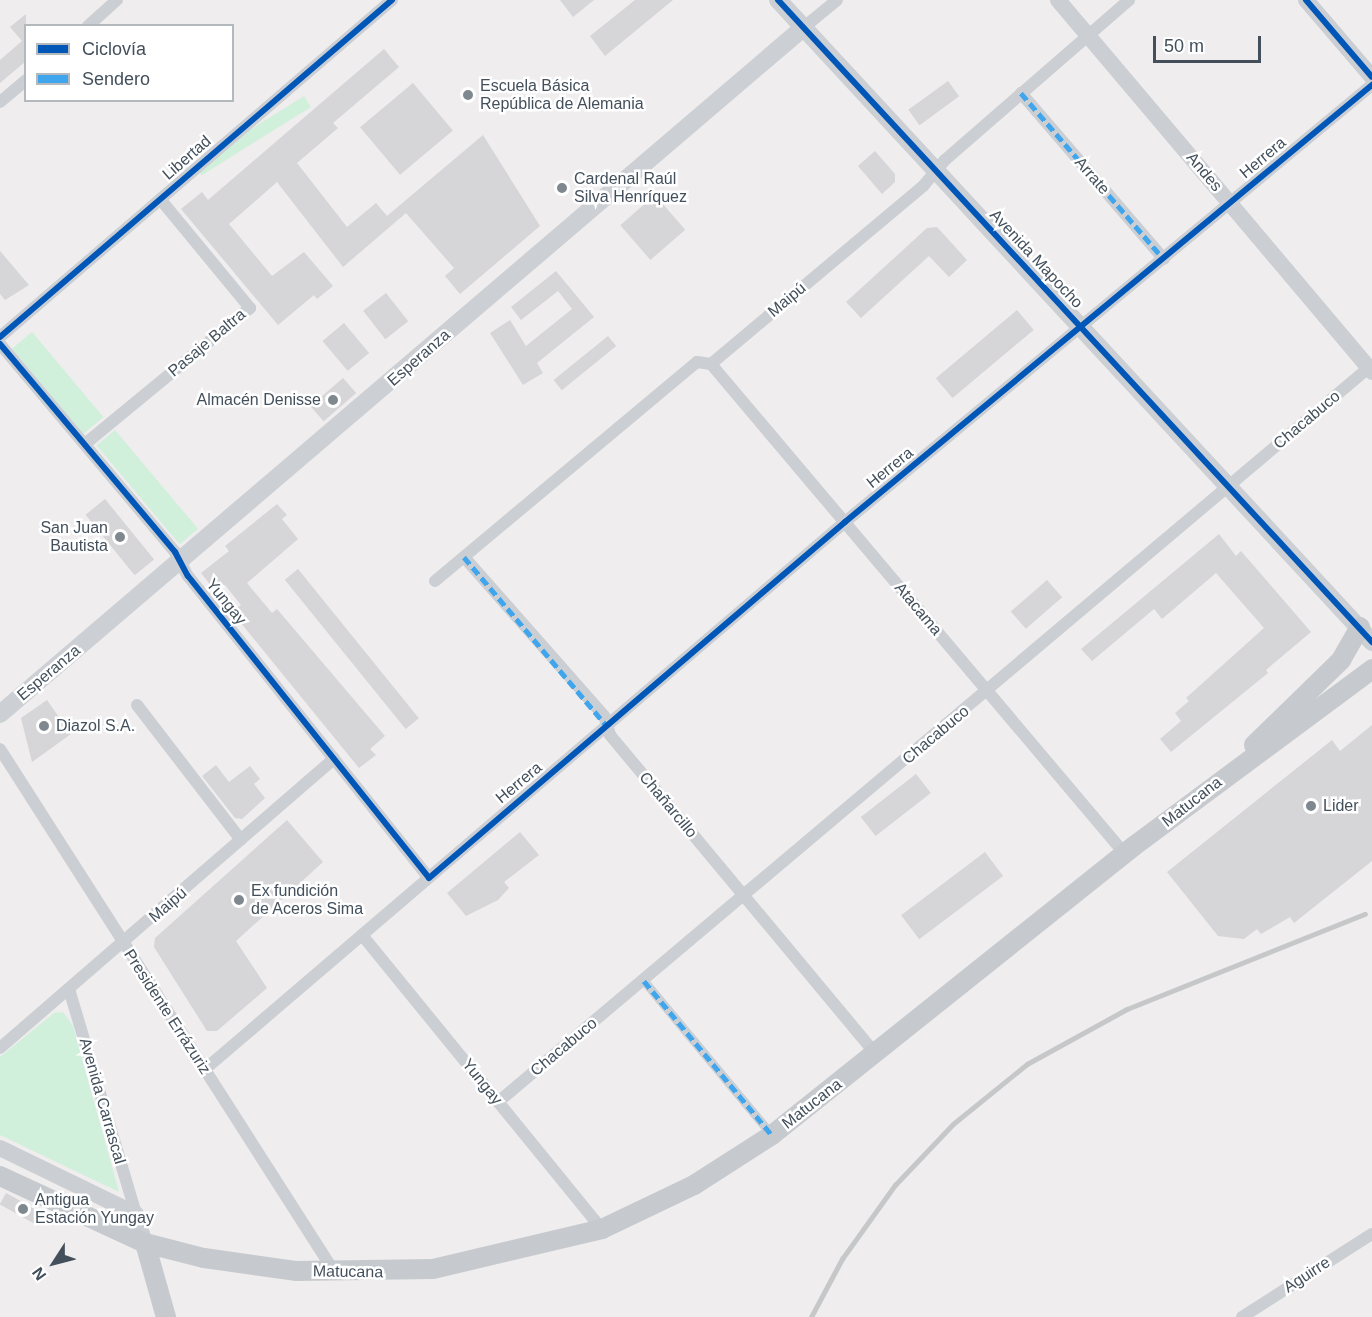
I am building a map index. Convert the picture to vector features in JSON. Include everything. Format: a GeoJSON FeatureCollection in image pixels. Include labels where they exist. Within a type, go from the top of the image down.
{"type":"FeatureCollection","features":[{"type":"Feature","properties":{"kind":"main road","name":"Avenida Mapocho"},"geometry":{"type":"LineString","coordinates":[[778,0],[1082,329],[1368,632]]}},
{"type":"Feature","properties":{"kind":"main road","name":"Esperanza"},"geometry":{"type":"LineString","coordinates":[[0,714],[803,28]]}},
{"type":"Feature","properties":{"kind":"main road"},"geometry":{"type":"LineString","coordinates":[[1238,766],[1279,717],[1368,632]]}},
{"type":"Feature","properties":{"kind":"main road","name":"Matucana"},"geometry":{"type":"LineString","coordinates":[[0,1176],[145,1243],[204,1258],[335,1273],[433,1269],[602,1229],[694,1185],[772,1135],[1238,766],[1372,669]]}},
{"type":"Feature","properties":{"kind":"main road","name":"Avenida Carrascal"},"geometry":{"type":"LineString","coordinates":[[145,1243],[166,1317]]}},
{"type":"Feature","properties":{"kind":"street"},"geometry":{"type":"LineString","coordinates":[[90,24],[117,0]]}},
{"type":"Feature","properties":{"kind":"street","name":"Libertad"},"geometry":{"type":"LineString","coordinates":[[0,337],[392,0]]}},
{"type":"Feature","properties":{"kind":"street","name":"Esperanza"},"geometry":{"type":"LineString","coordinates":[[803,28],[837,0]]}},
{"type":"Feature","properties":{"kind":"street","name":"Andes"},"geometry":{"type":"LineString","coordinates":[[1058,0],[1371,368]]}},
{"type":"Feature","properties":{"kind":"street","name":"Maipú"},"geometry":{"type":"LineString","coordinates":[[435,581],[697,362],[711,364],[936,171],[1021,93],[1129,0]]}},
{"type":"Feature","properties":{"kind":"street"},"geometry":{"type":"LineString","coordinates":[[1306,0],[1372,76]]}},
{"type":"Feature","properties":{"kind":"street"},"geometry":{"type":"LineString","coordinates":[[0,102],[24,82]]}},
{"type":"Feature","properties":{"kind":"street","name":"Herrera"},"geometry":{"type":"LineString","coordinates":[[204,1070],[845,522],[1082,329],[1372,85]]}},
{"type":"Feature","properties":{"kind":"street","name":"Arrate"},"geometry":{"type":"LineString","coordinates":[[1021,93],[1164,259]]}},
{"type":"Feature","properties":{"kind":"street","name":"Pasaje Baltra"},"geometry":{"type":"LineString","coordinates":[[86,444],[250,308],[160,199]]}},
{"type":"Feature","properties":{"kind":"street","name":"Yungay"},"geometry":{"type":"LineString","coordinates":[[0,344],[86,444],[429,878]]}},
{"type":"Feature","properties":{"kind":"street","name":"Atacama"},"geometry":{"type":"LineString","coordinates":[[711,364],[1125,854]]}},
{"type":"Feature","properties":{"kind":"street","name":"Chacabuco"},"geometry":{"type":"LineString","coordinates":[[498,1102],[1371,368]]}},
{"type":"Feature","properties":{"kind":"street","name":"Chañarcillo"},"geometry":{"type":"LineString","coordinates":[[464,557],[607,726],[875,1053]]}},
{"type":"Feature","properties":{"kind":"street"},"geometry":{"type":"LineString","coordinates":[[137,705],[241,840]]}},
{"type":"Feature","properties":{"kind":"street","name":"Presidente Errázuriz"},"geometry":{"type":"LineString","coordinates":[[0,749],[335,1273]]}},
{"type":"Feature","properties":{"kind":"street","name":"Maipú"},"geometry":{"type":"LineString","coordinates":[[0,1048],[123,944],[334,759]]}},
{"type":"Feature","properties":{"kind":"street","name":"Yungay"},"geometry":{"type":"LineString","coordinates":[[362,935],[602,1229]]}},
{"type":"Feature","properties":{"kind":"street"},"geometry":{"type":"LineString","coordinates":[[644,981],[772,1135]]}},
{"type":"Feature","properties":{"kind":"street","name":"Avenida Carrascal"},"geometry":{"type":"LineString","coordinates":[[69,989],[145,1243]]}},
{"type":"Feature","properties":{"kind":"street"},"geometry":{"type":"LineString","coordinates":[[0,1148],[136,1214]]}},
{"type":"Feature","properties":{"kind":"street","name":"Aguirre"},"geometry":{"type":"LineString","coordinates":[[1242,1317],[1372,1234]]}},
{"type":"Feature","properties":{"kind":"green space"},"geometry":{"type":"Polygon","coordinates":[[[304,96],[311,107],[201,175],[195,164],[304,96]]]}},
{"type":"Feature","properties":{"kind":"green space"},"geometry":{"type":"Polygon","coordinates":[[[32,332],[103,417],[83,434],[12,349],[32,332]]]}},
{"type":"Feature","properties":{"kind":"green space"},"geometry":{"type":"Polygon","coordinates":[[[115,430],[198,529],[180,544],[97,445],[115,430]]]}},
{"type":"Feature","properties":{"kind":"green space"},"geometry":{"type":"Polygon","coordinates":[[[63,1012],[73,1026],[119,1192],[0,1135],[0,1057],[54,1013],[63,1012]]]}},
{"type":"Feature","properties":{"kind":"building"},"geometry":{"type":"Polygon","coordinates":[[[560,0],[594,0],[573,17],[560,0]]]}},
{"type":"Feature","properties":{"kind":"building"},"geometry":{"type":"Polygon","coordinates":[[[635,0],[673,0],[605,56],[590,36],[635,0]]]}},
{"type":"Feature","properties":{"kind":"building"},"geometry":{"type":"Polygon","coordinates":[[[26,14],[24,63],[0,83],[0,60],[22,41],[10,27],[26,14]]]}},
{"type":"Feature","properties":{"kind":"building"},"geometry":{"type":"Polygon","coordinates":[[[384,49],[399,67],[333,123],[338,128],[297,163],[347,227],[376,203],[387,216],[483,135],[540,226],[460,294],[445,276],[454,268],[406,213],[343,267],[277,182],[229,224],[272,276],[304,252],[333,286],[317,299],[314,295],[278,325],[181,209],[202,192],[208,200],[384,49]]]}},
{"type":"Feature","properties":{"kind":"building"},"geometry":{"type":"Polygon","coordinates":[[[948,81],[959,96],[920,125],[908,110],[948,81]]]}},
{"type":"Feature","properties":{"kind":"building"},"geometry":{"type":"Polygon","coordinates":[[[413,83],[453,130],[400,175],[360,127],[413,83]]]}},
{"type":"Feature","properties":{"kind":"building"},"geometry":{"type":"Polygon","coordinates":[[[875,151],[895,174],[895,182],[882,194],[858,166],[875,151]]]}},
{"type":"Feature","properties":{"kind":"building"},"geometry":{"type":"Polygon","coordinates":[[[655,195],[685,230],[650,260],[620,225],[655,195]]]}},
{"type":"Feature","properties":{"kind":"building"},"geometry":{"type":"Polygon","coordinates":[[[937,227],[967,260],[949,277],[929,256],[861,318],[846,302],[927,228],[937,227]]]}},
{"type":"Feature","properties":{"kind":"building"},"geometry":{"type":"Polygon","coordinates":[[[0,251],[29,285],[5,300],[0,294],[0,251]]]}},
{"type":"Feature","properties":{"kind":"building"},"geometry":{"type":"Polygon","coordinates":[[[556,271],[594,317],[537,363],[543,373],[523,385],[490,333],[510,320],[526,346],[572,309],[558,291],[521,320],[511,307],[556,271]]]}},
{"type":"Feature","properties":{"kind":"building"},"geometry":{"type":"Polygon","coordinates":[[[386,293],[408,321],[385,339],[363,311],[386,293]]]}},
{"type":"Feature","properties":{"kind":"building"},"geometry":{"type":"Polygon","coordinates":[[[1017,310],[1034,330],[953,398],[936,378],[1017,310]]]}},
{"type":"Feature","properties":{"kind":"building"},"geometry":{"type":"Polygon","coordinates":[[[344,323],[369,353],[348,371],[323,341],[344,323]]]}},
{"type":"Feature","properties":{"kind":"building"},"geometry":{"type":"Polygon","coordinates":[[[608,336],[616,346],[562,390],[554,380],[608,336]]]}},
{"type":"Feature","properties":{"kind":"building","name":"Almacén Denisse"},"geometry":{"type":"Polygon","coordinates":[[[343,378],[356,393],[324,421],[311,406],[343,378]]]}},
{"type":"Feature","properties":{"kind":"building","name":"San Juan Bautista"},"geometry":{"type":"Polygon","coordinates":[[[105,499],[154,560],[135,575],[86,515],[105,499]]]}},
{"type":"Feature","properties":{"kind":"building"},"geometry":{"type":"Polygon","coordinates":[[[277,504],[287,515],[282,519],[298,539],[247,583],[272,613],[277,609],[385,736],[370,749],[376,755],[359,768],[232,612],[241,605],[225,585],[216,592],[201,573],[229,551],[225,546],[277,504]]]}},
{"type":"Feature","properties":{"kind":"building"},"geometry":{"type":"Polygon","coordinates":[[[1219,534],[1236,556],[1241,551],[1311,632],[1266,670],[1268,673],[1171,752],[1160,739],[1181,721],[1175,713],[1189,701],[1186,698],[1264,628],[1216,573],[1162,619],[1154,609],[1092,661],[1081,649],[1219,534]]]}},
{"type":"Feature","properties":{"kind":"building"},"geometry":{"type":"Polygon","coordinates":[[[298,569],[419,718],[406,729],[285,580],[298,569]]]}},
{"type":"Feature","properties":{"kind":"building"},"geometry":{"type":"Polygon","coordinates":[[[1047,580],[1062,597],[1026,629],[1011,611],[1047,580]]]}},
{"type":"Feature","properties":{"kind":"building","name":"Diazol S.A."},"geometry":{"type":"Polygon","coordinates":[[[47,700],[71,734],[32,762],[21,718],[47,700]]]}},
{"type":"Feature","properties":{"kind":"building","name":"Lider"},"geometry":{"type":"Polygon","coordinates":[[[1372,725],[1372,861],[1294,923],[1290,917],[1261,934],[1257,929],[1244,939],[1218,936],[1167,872],[1332,740],[1340,751],[1372,725]]]}},
{"type":"Feature","properties":{"kind":"building"},"geometry":{"type":"Polygon","coordinates":[[[216,765],[229,782],[250,766],[260,779],[254,784],[265,798],[242,819],[235,818],[202,776],[216,765]]]}},
{"type":"Feature","properties":{"kind":"building"},"geometry":{"type":"Polygon","coordinates":[[[916,774],[931,793],[876,836],[861,817],[916,774]]]}},
{"type":"Feature","properties":{"kind":"building","name":"Ex fundición de Aceros Sima"},"geometry":{"type":"Polygon","coordinates":[[[287,820],[323,862],[236,941],[267,988],[217,1031],[207,1031],[154,947],[155,938],[287,820]]]}},
{"type":"Feature","properties":{"kind":"building"},"geometry":{"type":"Polygon","coordinates":[[[520,832],[539,855],[504,882],[509,888],[498,900],[466,916],[447,893],[520,832]]]}},
{"type":"Feature","properties":{"kind":"building"},"geometry":{"type":"Polygon","coordinates":[[[985,852],[1003,876],[919,939],[901,915],[985,852]]]}},
{"type":"Feature","properties":{"kind":"building","name":"Antigua Estación Yungay"},"geometry":{"type":"Polygon","coordinates":[[[6,1193],[45,1215],[39,1226],[0,1205],[6,1193]]]}},
{"type":"Feature","properties":{"kind":"railway"},"geometry":{"type":"LineString","coordinates":[[811,1317],[842,1259],[895,1185],[953,1124],[1027,1064],[1127,1009],[1365,914]]}},
{"type":"Feature","properties":{"kind":"marked path"},"geometry":{"type":"LineString","coordinates":[[1021,93],[1164,259]]}},
{"type":"Feature","properties":{"kind":"marked path"},"geometry":{"type":"LineString","coordinates":[[464,557],[607,726]]}},
{"type":"Feature","properties":{"kind":"marked path"},"geometry":{"type":"LineString","coordinates":[[644,981],[772,1135]]}},
{"type":"Feature","properties":{"kind":"cycle path"},"geometry":{"type":"LineString","coordinates":[[0,337],[392,0]]}},
{"type":"Feature","properties":{"kind":"cycle path"},"geometry":{"type":"LineString","coordinates":[[778,0],[1372,642]]}},
{"type":"Feature","properties":{"kind":"cycle path"},"geometry":{"type":"LineString","coordinates":[[1306,0],[1372,77]]}},
{"type":"Feature","properties":{"kind":"cycle path"},"geometry":{"type":"LineString","coordinates":[[0,344],[175,552],[188,576],[429,878],[845,522],[1372,85]]}},
{"type":"Feature","properties":{"kind":"place","name":"Escuela Básica República de Alemania"},"geometry":{"type":"Point","coordinates":[468,95]}},
{"type":"Feature","properties":{"kind":"place","name":"Cardenal Raúl Silva Henríquez"},"geometry":{"type":"Point","coordinates":[562,188]}},
{"type":"Feature","properties":{"kind":"place","name":"Almacén Denisse"},"geometry":{"type":"Point","coordinates":[333,400]}},
{"type":"Feature","properties":{"kind":"place","name":"San Juan Bautista"},"geometry":{"type":"Point","coordinates":[120,537]}},
{"type":"Feature","properties":{"kind":"place","name":"Diazol S.A."},"geometry":{"type":"Point","coordinates":[44,726]}},
{"type":"Feature","properties":{"kind":"place","name":"Lider"},"geometry":{"type":"Point","coordinates":[1311,806]}},
{"type":"Feature","properties":{"kind":"place","name":"Ex fundición de Aceros Sima"},"geometry":{"type":"Point","coordinates":[239,900]}},
{"type":"Feature","properties":{"kind":"place","name":"Antigua Estación Yungay"},"geometry":{"type":"Point","coordinates":[23,1209]}}]}
